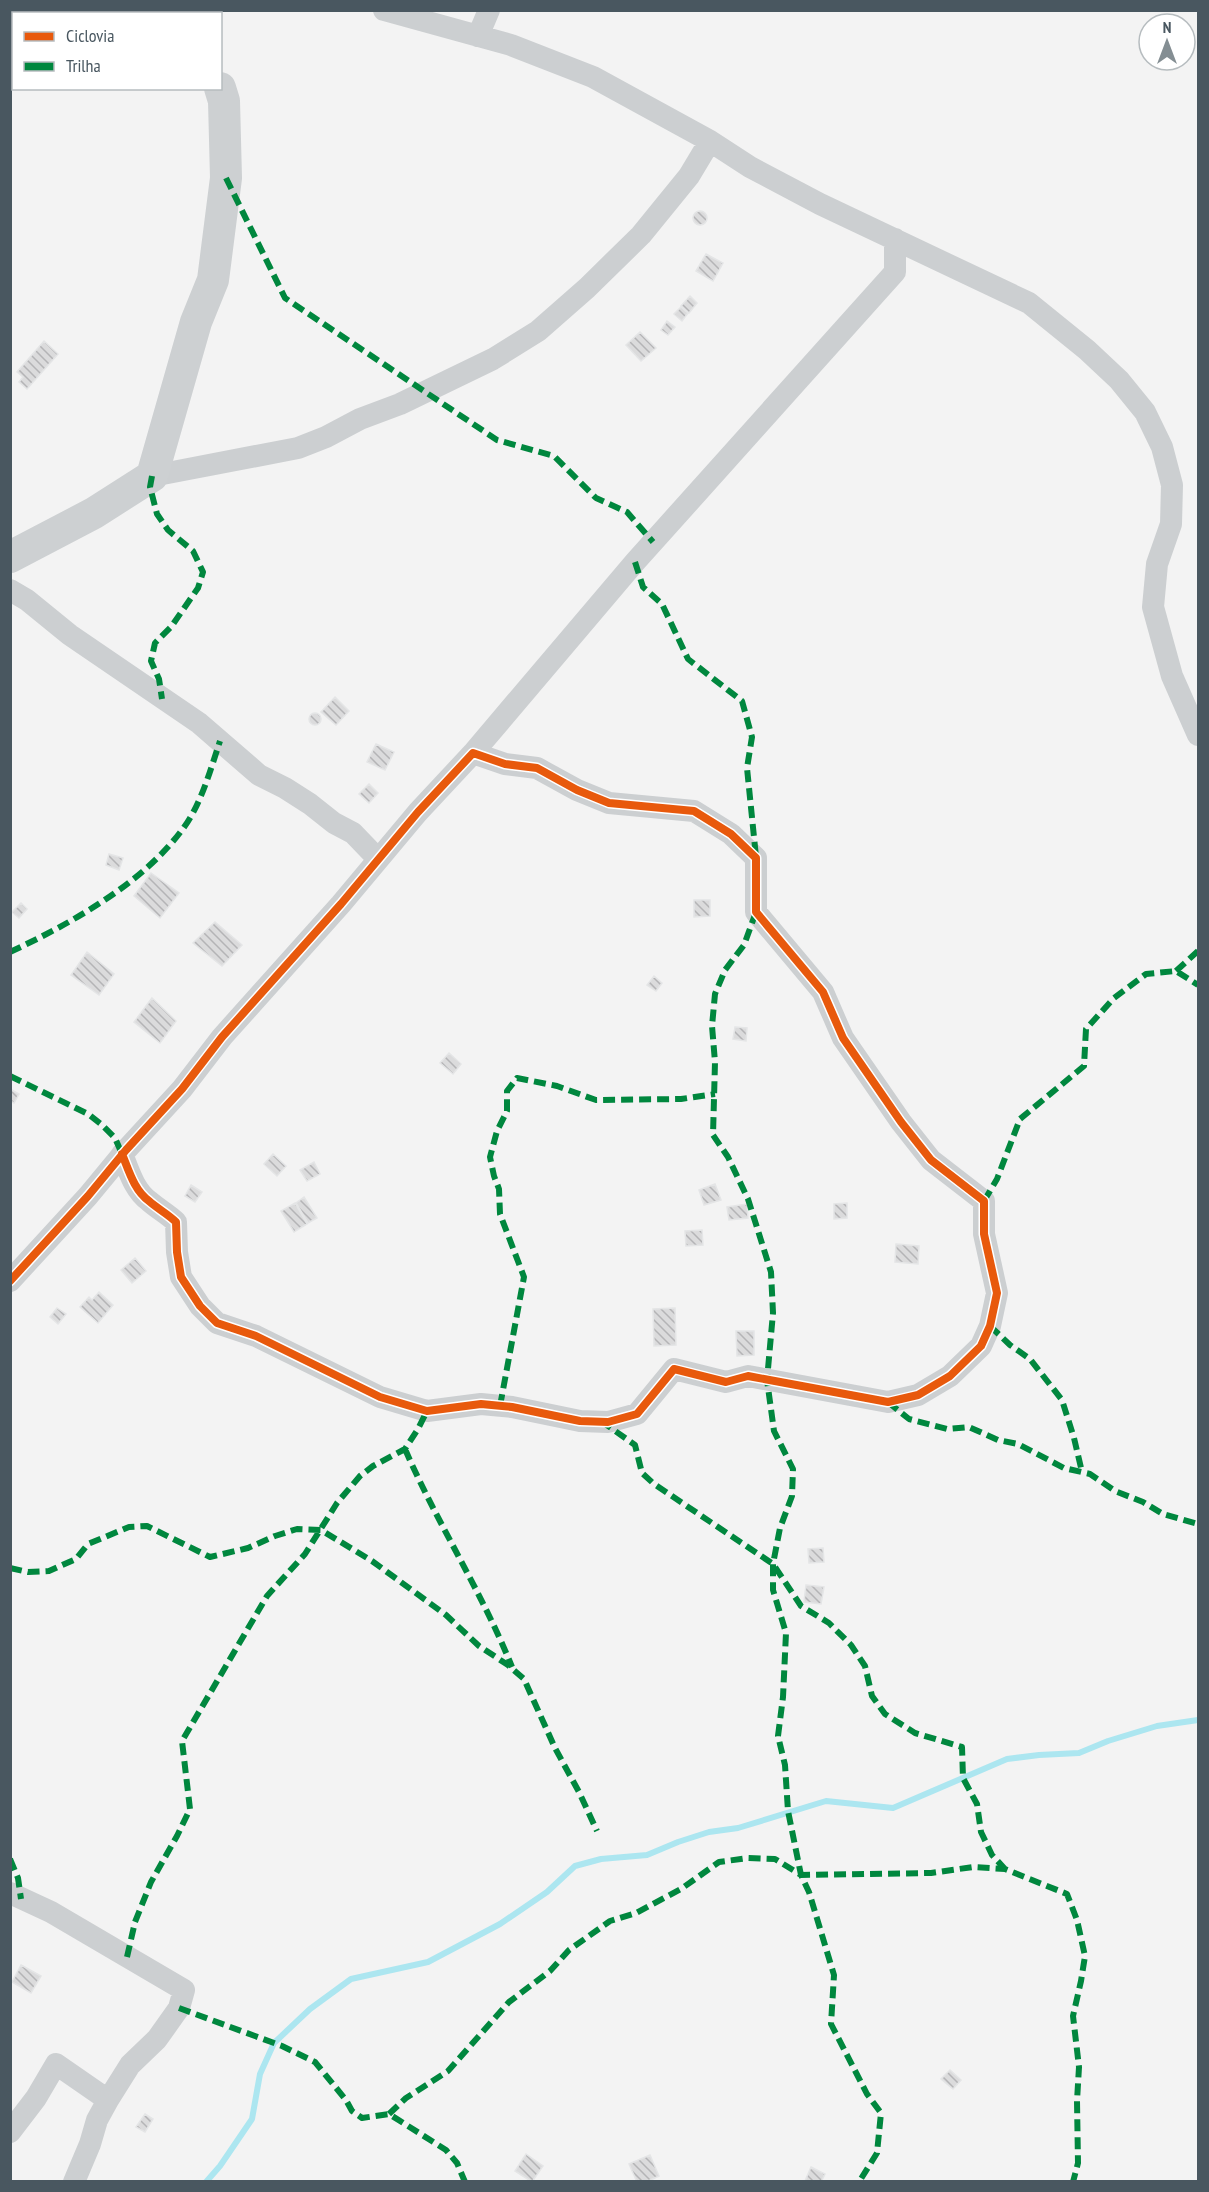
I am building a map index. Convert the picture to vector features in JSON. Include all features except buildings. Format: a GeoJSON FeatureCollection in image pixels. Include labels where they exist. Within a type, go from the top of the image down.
{"type":"FeatureCollection","features":[{"type":"Feature","properties":{"kind":"street"},"geometry":{"type":"LineString","coordinates":[[384,10],[511,45],[593,77],[710,141],[750,167],[800,194],[1029,303],[1119,380],[1145,412],[1162,447],[1172,485],[1171,524],[1157,564],[1153,607],[1172,676],[1198,735]]}},
{"type":"Feature","properties":{"kind":"street"},"geometry":{"type":"LineString","coordinates":[[478,36],[489,10]]}},
{"type":"Feature","properties":{"kind":"street"},"geometry":{"type":"LineString","coordinates":[[152,476],[196,322],[213,280],[226,178],[224,101],[221,90]]}},
{"type":"Feature","properties":{"kind":"street"},"geometry":{"type":"LineString","coordinates":[[10,557],[94,513],[152,476],[298,448],[326,437],[360,419],[400,404],[493,359],[538,331],[642,235],[689,176],[710,141]]}},
{"type":"Feature","properties":{"kind":"street"},"geometry":{"type":"LineString","coordinates":[[10,1281],[182,1089],[222,1037],[259,998],[418,812],[473,753],[635,562],[895,272],[895,239]]}},
{"type":"Feature","properties":{"kind":"street"},"geometry":{"type":"LineString","coordinates":[[10,590],[27,600],[70,635],[199,723],[259,775],[294,793],[334,823],[353,833],[378,859]]}},
{"type":"Feature","properties":{"kind":"street"},"geometry":{"type":"LineString","coordinates":[[122,1154],[136,1188],[148,1201],[163,1210],[176,1222],[181,1277],[200,1306],[217,1323],[266,1341],[380,1397],[427,1411],[481,1404],[512,1407],[580,1421],[608,1422],[638,1414],[674,1369],[726,1382],[748,1376],[888,1402],[918,1395],[950,1376],[981,1346],[990,1326],[997,1293],[984,1234],[984,1201],[931,1160],[843,1038],[823,992],[756,912],[756,858],[731,834],[694,811],[609,803],[577,790],[537,768],[505,764],[473,753]]}},
{"type":"Feature","properties":{"kind":"street"},"geometry":{"type":"LineString","coordinates":[[10,1893],[51,1912],[184,1990],[179,2008],[157,2039],[130,2065],[108,2100],[97,2120],[90,2144],[74,2181]]}},
{"type":"Feature","properties":{"kind":"street"},"geometry":{"type":"LineString","coordinates":[[10,2132],[36,2098],[56,2064],[108,2100]]}},
{"type":"Feature","properties":{"kind":"waterway"},"geometry":{"type":"LineString","coordinates":[[206,2182],[220,2166],[252,2119],[260,2074],[274,2043],[310,2009],[351,1979],[428,1962],[500,1924],[547,1892],[575,1866],[601,1859],[647,1855],[709,1832],[738,1828],[826,1801],[893,1808],[1007,1759],[1079,1753],[1108,1741],[1157,1726],[1198,1720]]}},
{"type":"Feature","properties":{"kind":"marked path"},"geometry":{"type":"LineString","coordinates":[[226,178],[285,298],[497,440],[554,456],[596,498],[627,512],[653,542]]}},
{"type":"Feature","properties":{"kind":"marked path"},"geometry":{"type":"LineString","coordinates":[[152,476],[150,487],[157,514],[168,530],[193,551],[203,572],[198,588],[171,627],[155,643],[151,661],[159,679],[162,699]]}},
{"type":"Feature","properties":{"kind":"marked path"},"geometry":{"type":"LineString","coordinates":[[635,562],[643,587],[662,604],[688,659],[742,701],[752,737],[747,768],[756,857]]}},
{"type":"Feature","properties":{"kind":"marked path"},"geometry":{"type":"LineString","coordinates":[[10,952],[57,929],[104,901],[147,868],[166,850],[195,810],[220,741]]}},
{"type":"Feature","properties":{"kind":"marked path"},"geometry":{"type":"LineString","coordinates":[[756,912],[744,945],[725,970],[715,994],[712,1026],[715,1062],[713,1135],[728,1157],[748,1199],[771,1272],[773,1313],[767,1380],[774,1431],[793,1469],[792,1496],[780,1528],[773,1564],[773,1590],[786,1633],[783,1697],[778,1736],[785,1765],[788,1811],[801,1875],[809,1892],[834,1975],[831,2024],[867,2094],[881,2113],[877,2153],[859,2182]]}},
{"type":"Feature","properties":{"kind":"marked path"},"geometry":{"type":"LineString","coordinates":[[1176,971],[1198,951]]}},
{"type":"Feature","properties":{"kind":"marked path"},"geometry":{"type":"LineString","coordinates":[[984,1201],[997,1179],[1020,1119],[1084,1066],[1086,1029],[1114,998],[1146,974],[1176,971],[1198,985]]}},
{"type":"Feature","properties":{"kind":"marked path"},"geometry":{"type":"LineString","coordinates":[[10,1076],[88,1114],[115,1138],[122,1154]]}},
{"type":"Feature","properties":{"kind":"marked path"},"geometry":{"type":"LineString","coordinates":[[500,1406],[524,1277],[500,1214],[499,1189],[490,1157],[497,1131],[507,1111],[507,1091],[517,1078],[557,1086],[596,1100],[681,1099],[715,1094]]}},
{"type":"Feature","properties":{"kind":"marked path"},"geometry":{"type":"LineString","coordinates":[[990,1326],[1010,1345],[1030,1359],[1062,1400],[1082,1472]]}},
{"type":"Feature","properties":{"kind":"marked path"},"geometry":{"type":"LineString","coordinates":[[888,1402],[909,1419],[947,1429],[969,1427],[998,1440],[1018,1444],[1064,1468],[1090,1474],[1115,1491],[1143,1502],[1163,1514],[1198,1524]]}},
{"type":"Feature","properties":{"kind":"marked path"},"geometry":{"type":"LineString","coordinates":[[127,1957],[135,1922],[151,1882],[190,1809],[182,1741],[267,1596],[305,1554],[337,1503],[360,1476],[373,1466],[405,1449],[427,1411]]}},
{"type":"Feature","properties":{"kind":"marked path"},"geometry":{"type":"LineString","coordinates":[[601,1421],[635,1445],[642,1473],[654,1484],[773,1564],[801,1606],[829,1623],[851,1645],[865,1666],[872,1696],[885,1714],[915,1733],[962,1747],[963,1778],[977,1804],[981,1832],[992,1855],[1005,1869]]}},
{"type":"Feature","properties":{"kind":"marked path"},"geometry":{"type":"LineString","coordinates":[[405,1449],[512,1667]]}},
{"type":"Feature","properties":{"kind":"marked path"},"geometry":{"type":"LineString","coordinates":[[10,1568],[28,1572],[49,1571],[76,1559],[88,1544],[129,1527],[147,1526],[210,1557],[248,1548],[297,1529],[321,1530],[372,1561],[446,1615],[479,1646],[508,1665],[524,1679],[555,1748],[597,1831]]}},
{"type":"Feature","properties":{"kind":"marked path"},"geometry":{"type":"LineString","coordinates":[[389,2114],[406,2098],[448,2071],[509,2002],[550,1971],[569,1950],[610,1921],[636,1913],[681,1889],[719,1862],[748,1858],[775,1859],[801,1875],[931,1873],[973,1867],[1005,1869],[1067,1894],[1077,1920],[1085,1956],[1073,2016],[1079,2067],[1078,2163],[1073,2182]]}},
{"type":"Feature","properties":{"kind":"marked path"},"geometry":{"type":"LineString","coordinates":[[10,1859],[18,1878],[21,1899]]}},
{"type":"Feature","properties":{"kind":"marked path"},"geometry":{"type":"LineString","coordinates":[[179,2008],[282,2046],[315,2062],[346,2100],[352,2111],[362,2118],[389,2114],[446,2150],[457,2163],[465,2182]]}},
{"type":"Feature","properties":{"kind":"cycle path"},"geometry":{"type":"LineString","coordinates":[[10,1281],[88,1196],[126,1150],[182,1089],[222,1037],[341,904],[418,812],[473,753],[505,764],[537,768],[577,790],[609,803],[694,811],[731,834],[756,858],[756,912],[823,992],[843,1038],[901,1122],[931,1160],[984,1201],[984,1234],[997,1293],[990,1326],[981,1346],[950,1376],[918,1395],[888,1402],[748,1376],[726,1382],[674,1369],[637,1414],[608,1422],[580,1421],[512,1407],[481,1404],[427,1411],[380,1397],[256,1336],[217,1323],[200,1306],[181,1277],[176,1222],[139,1191],[132,1180],[130,1173],[127,1167],[125,1160],[122,1154]]}}]}
